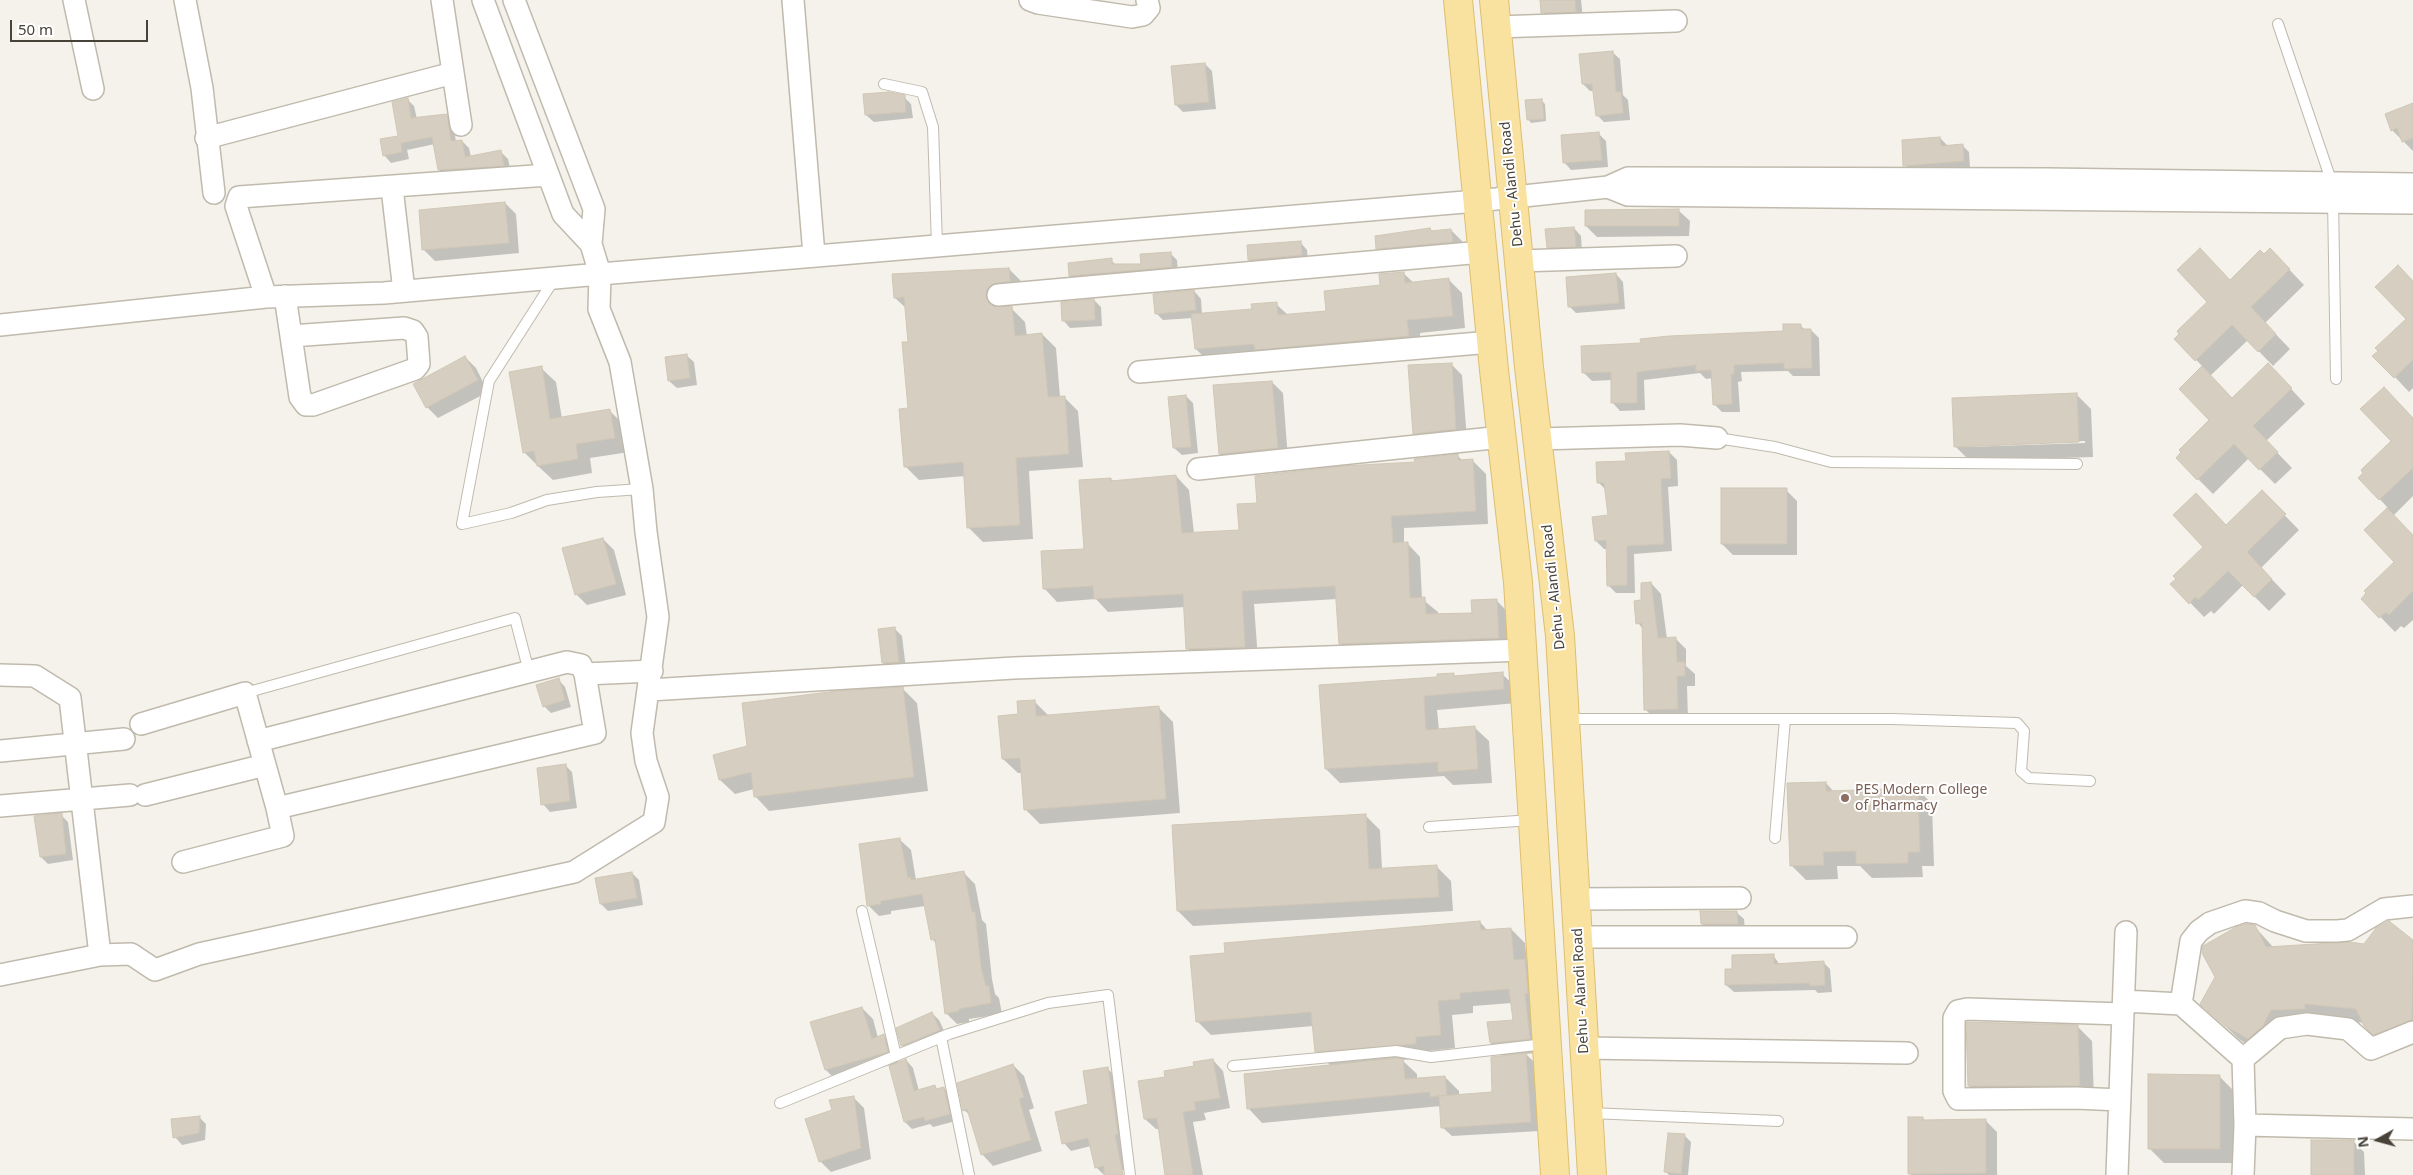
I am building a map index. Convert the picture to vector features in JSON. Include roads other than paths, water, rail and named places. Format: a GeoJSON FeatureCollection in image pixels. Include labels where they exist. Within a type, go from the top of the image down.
{"type":"FeatureCollection","features":[{"type":"Feature","properties":{"kind":"main road"},"geometry":{"type":"LineString","coordinates":[[1458,0],[1491,342],[1524,650],[1532,820],[1555,1175]]}},
{"type":"Feature","properties":{"kind":"main road","name":"Dehu - Alandi Road"},"geometry":{"type":"LineString","coordinates":[[1494,0],[1519,261],[1560,636],[1592,1175]]}},
{"type":"Feature","properties":{"kind":"street"},"geometry":{"type":"LineString","coordinates":[[74,0],[94,89]]}},
{"type":"Feature","properties":{"kind":"street"},"geometry":{"type":"LineString","coordinates":[[185,0],[202,88],[206,138],[214,193]]}},
{"type":"Feature","properties":{"kind":"street"},"geometry":{"type":"LineString","coordinates":[[442,0],[461,125]]}},
{"type":"Feature","properties":{"kind":"street"},"geometry":{"type":"LineString","coordinates":[[485,0],[563,214],[592,244]]}},
{"type":"Feature","properties":{"kind":"street"},"geometry":{"type":"LineString","coordinates":[[0,975],[100,955],[131,954],[155,970],[199,954],[574,872],[654,822],[658,797],[646,761],[642,733],[658,617],[642,489],[620,362],[599,308],[600,274],[592,244],[594,209],[514,0]]}},
{"type":"Feature","properties":{"kind":"street"},"geometry":{"type":"LineString","coordinates":[[793,0],[814,255]]}},
{"type":"Feature","properties":{"kind":"street"},"geometry":{"type":"LineString","coordinates":[[1030,0],[1038,3],[1132,18],[1143,15],[1149,8],[1147,0]]}},
{"type":"Feature","properties":{"kind":"street"},"geometry":{"type":"LineString","coordinates":[[1496,27],[1676,20]]}},
{"type":"Feature","properties":{"kind":"street"},"geometry":{"type":"LineString","coordinates":[[206,138],[453,73]]}},
{"type":"Feature","properties":{"kind":"street"},"geometry":{"type":"LineString","coordinates":[[291,336],[404,328],[413,331],[417,337],[418,364],[415,369],[313,405],[306,404],[300,397],[291,336],[276,296],[236,206],[239,197],[392,188],[548,175]]}},
{"type":"Feature","properties":{"kind":"street"},"geometry":{"type":"LineString","coordinates":[[0,325],[276,296],[404,291],[814,255],[1478,201],[1608,186],[1628,178],[1739,186],[2332,192],[2413,184]]}},
{"type":"Feature","properties":{"kind":"street"},"geometry":{"type":"LineString","coordinates":[[392,188],[404,291]]}},
{"type":"Feature","properties":{"kind":"street"},"geometry":{"type":"LineString","coordinates":[[2332,192],[2413,203]]}},
{"type":"Feature","properties":{"kind":"street"},"geometry":{"type":"LineString","coordinates":[[998,295],[1482,252]]}},
{"type":"Feature","properties":{"kind":"street"},"geometry":{"type":"LineString","coordinates":[[1519,261],[1676,256]]}},
{"type":"Feature","properties":{"kind":"street"},"geometry":{"type":"LineString","coordinates":[[1139,372],[1491,342]]}},
{"type":"Feature","properties":{"kind":"street"},"geometry":{"type":"LineString","coordinates":[[1538,439],[1680,435],[1717,438]]}},
{"type":"Feature","properties":{"kind":"street"},"geometry":{"type":"LineString","coordinates":[[1198,469],[1502,437]]}},
{"type":"Feature","properties":{"kind":"street"},"geometry":{"type":"LineString","coordinates":[[585,674],[650,680],[1524,650]]}},
{"type":"Feature","properties":{"kind":"street"},"geometry":{"type":"LineString","coordinates":[[258,741],[566,662],[581,665],[585,674],[596,733],[277,808]]}},
{"type":"Feature","properties":{"kind":"street"},"geometry":{"type":"LineString","coordinates":[[0,675],[35,676],[70,698],[100,955]]}},
{"type":"Feature","properties":{"kind":"street"},"geometry":{"type":"LineString","coordinates":[[141,724],[246,692],[283,836],[183,862]]}},
{"type":"Feature","properties":{"kind":"street"},"geometry":{"type":"LineString","coordinates":[[0,750],[124,739]]}},
{"type":"Feature","properties":{"kind":"street"},"geometry":{"type":"LineString","coordinates":[[0,806],[137,795],[265,765]]}},
{"type":"Feature","properties":{"kind":"street"},"geometry":{"type":"LineString","coordinates":[[1576,899],[1740,898]]}},
{"type":"Feature","properties":{"kind":"street"},"geometry":{"type":"LineString","coordinates":[[2181,1004],[2191,941],[2199,930],[2210,923],[2245,912],[2259,913],[2275,921],[2306,931],[2337,932],[2348,930],[2384,909],[2413,906]]}},
{"type":"Feature","properties":{"kind":"street"},"geometry":{"type":"LineString","coordinates":[[2117,1175],[2126,932]]}},
{"type":"Feature","properties":{"kind":"street"},"geometry":{"type":"LineString","coordinates":[[1578,937],[1846,937]]}},
{"type":"Feature","properties":{"kind":"street"},"geometry":{"type":"LineString","coordinates":[[2120,1100],[2076,1098],[1958,1099],[1954,1091],[1954,1018],[1958,1011],[1967,1009],[2124,1008],[2181,1004],[2243,1059],[2245,1124],[2243,1175]]}},
{"type":"Feature","properties":{"kind":"street"},"geometry":{"type":"LineString","coordinates":[[2243,1059],[2280,1028],[2307,1024],[2348,1030],[2371,1049],[2413,1032]]}},
{"type":"Feature","properties":{"kind":"street"},"geometry":{"type":"LineString","coordinates":[[1584,1048],[1906,1053]]}},
{"type":"Feature","properties":{"kind":"street"},"geometry":{"type":"LineString","coordinates":[[2245,1124],[2413,1129]]}},
{"type":"Feature","properties":{"kind":"lane"},"geometry":{"type":"LineString","coordinates":[[2278,24],[2332,192],[2336,379]]}},
{"type":"Feature","properties":{"kind":"lane"},"geometry":{"type":"LineString","coordinates":[[884,84],[922,92],[933,127],[937,245]]}},
{"type":"Feature","properties":{"kind":"lane"},"geometry":{"type":"LineString","coordinates":[[556,277],[489,380],[462,524],[511,513],[548,500],[596,492],[642,489]]}},
{"type":"Feature","properties":{"kind":"lane"},"geometry":{"type":"LineString","coordinates":[[1717,438],[1775,447],[1831,462],[2077,464]]}},
{"type":"Feature","properties":{"kind":"lane"},"geometry":{"type":"LineString","coordinates":[[246,692],[515,618],[529,672]]}},
{"type":"Feature","properties":{"kind":"lane"},"geometry":{"type":"LineString","coordinates":[[1565,719],[1892,719],[2017,723],[2024,730],[2021,771],[2029,778],[2090,781]]}},
{"type":"Feature","properties":{"kind":"lane"},"geometry":{"type":"LineString","coordinates":[[1775,838],[1785,719]]}},
{"type":"Feature","properties":{"kind":"lane"},"geometry":{"type":"LineString","coordinates":[[1429,827],[1532,820]]}},
{"type":"Feature","properties":{"kind":"lane"},"geometry":{"type":"LineString","coordinates":[[862,911],[896,1056]]}},
{"type":"Feature","properties":{"kind":"lane"},"geometry":{"type":"LineString","coordinates":[[780,1103],[941,1037],[1048,1003],[1108,995],[1130,1175]]}},
{"type":"Feature","properties":{"kind":"lane"},"geometry":{"type":"LineString","coordinates":[[941,1037],[969,1175]]}},
{"type":"Feature","properties":{"kind":"lane"},"geometry":{"type":"LineString","coordinates":[[1233,1066],[1396,1051],[1431,1057],[1547,1044]]}},
{"type":"Feature","properties":{"kind":"lane"},"geometry":{"type":"LineString","coordinates":[[1588,1113],[1778,1121]]}},
{"type":"Feature","properties":{"kind":"place","name":"PES Modern College of Pharmacy"},"geometry":{"type":"Point","coordinates":[1845,798]}}]}
